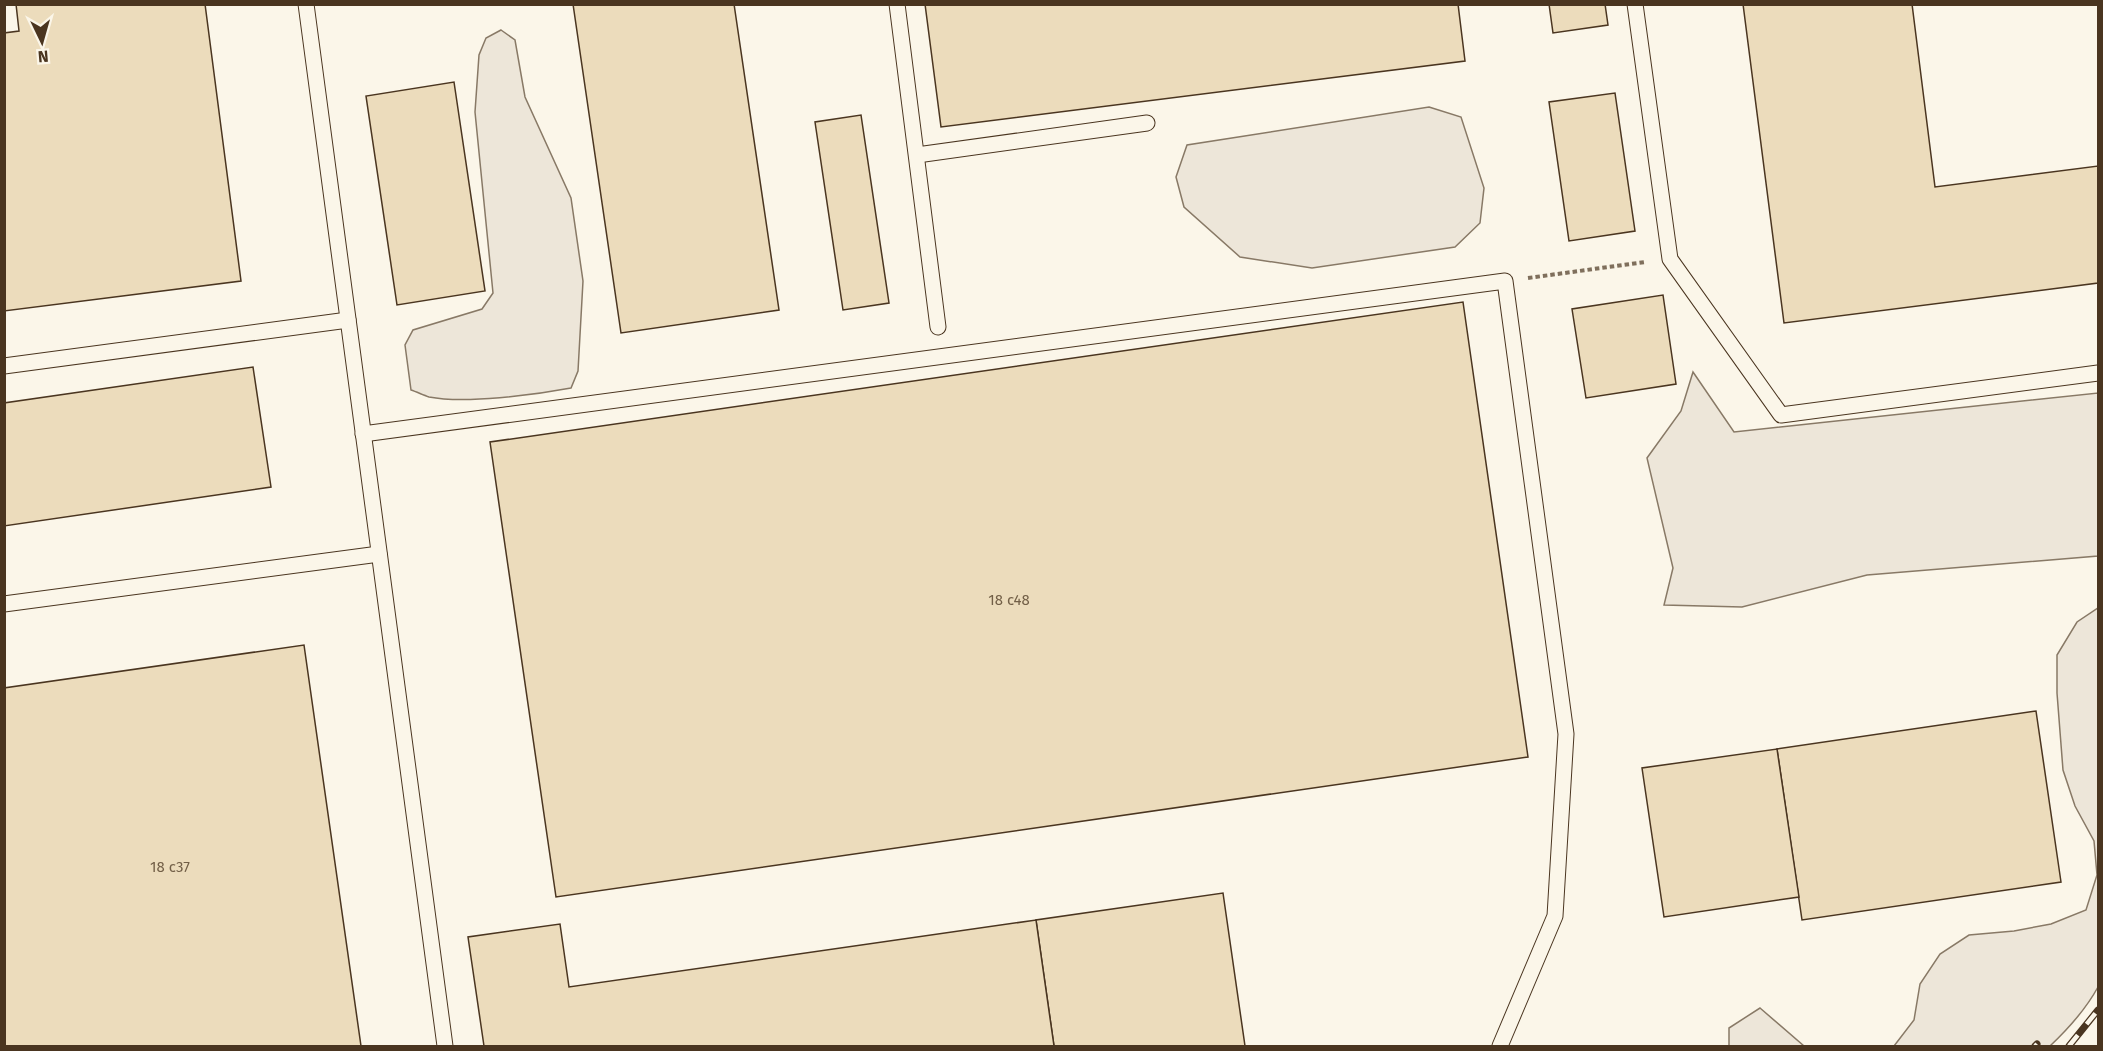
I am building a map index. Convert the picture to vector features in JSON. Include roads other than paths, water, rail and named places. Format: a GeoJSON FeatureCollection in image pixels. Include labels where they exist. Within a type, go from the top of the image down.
{"type":"FeatureCollection","features":[{"type":"Feature","properties":{"kind":"lane"},"geometry":{"type":"LineString","coordinates":[[306,4],[445,1047]]}},
{"type":"Feature","properties":{"kind":"lane"},"geometry":{"type":"LineString","coordinates":[[897,4],[938,327]]}},
{"type":"Feature","properties":{"kind":"lane"},"geometry":{"type":"LineString","coordinates":[[1635,4],[1670,259],[1781,415],[2098,373]]}},
{"type":"Feature","properties":{"kind":"lane"},"geometry":{"type":"LineString","coordinates":[[916,155],[1148,123]]}},
{"type":"Feature","properties":{"kind":"lane"},"geometry":{"type":"LineString","coordinates":[[363,434],[1505,281],[1566,734],[1555,916],[1500,1047]]}},
{"type":"Feature","properties":{"kind":"lane"},"geometry":{"type":"LineString","coordinates":[[4,366],[348,320]]}},
{"type":"Feature","properties":{"kind":"lane"},"geometry":{"type":"LineString","coordinates":[[4,604],[379,554]]}},
{"type":"Feature","properties":{"kind":"railway"},"geometry":{"type":"LineString","coordinates":[[2069,1046],[2098,1010]]}}]}
